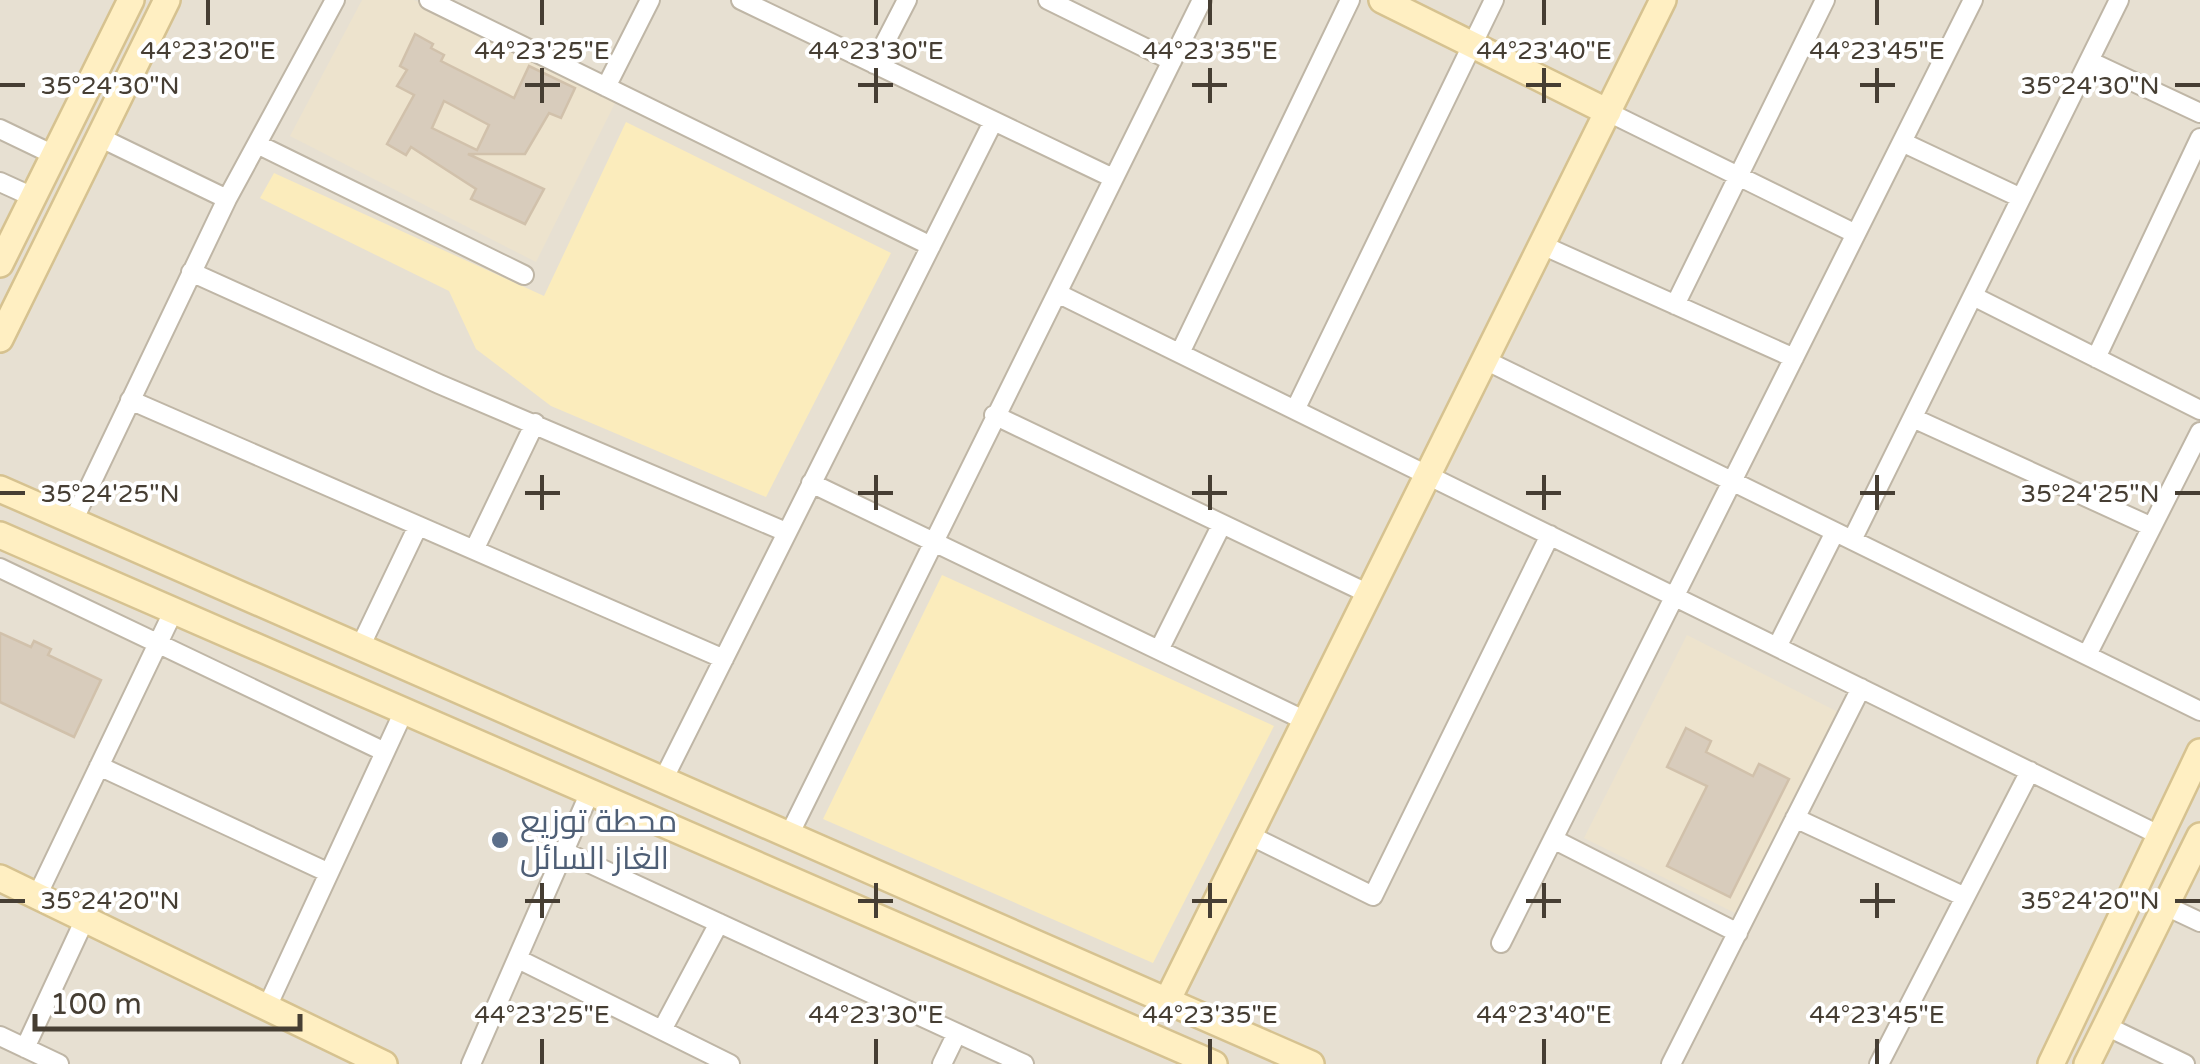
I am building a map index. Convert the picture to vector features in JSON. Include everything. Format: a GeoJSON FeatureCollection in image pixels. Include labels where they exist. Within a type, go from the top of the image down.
{"type":"FeatureCollection","features":[{"type":"Feature","properties":{"kind":"main road"},"geometry":{"type":"LineString","coordinates":[[0,264],[131,0]]}},
{"type":"Feature","properties":{"kind":"main road"},"geometry":{"type":"LineString","coordinates":[[0,339],[168,0]]}},
{"type":"Feature","properties":{"kind":"main road"},"geometry":{"type":"LineString","coordinates":[[1382,0],[1608,112]]}},
{"type":"Feature","properties":{"kind":"main road"},"geometry":{"type":"LineString","coordinates":[[1167,1001],[1663,0]]}},
{"type":"Feature","properties":{"kind":"main road"},"geometry":{"type":"LineString","coordinates":[[0,490],[1311,1064]]}},
{"type":"Feature","properties":{"kind":"main road"},"geometry":{"type":"LineString","coordinates":[[0,535],[1214,1064]]}},
{"type":"Feature","properties":{"kind":"main road"},"geometry":{"type":"LineString","coordinates":[[2050,1064],[2200,752]]}},
{"type":"Feature","properties":{"kind":"main road"},"geometry":{"type":"LineString","coordinates":[[2088,1064],[2200,836]]}},
{"type":"Feature","properties":{"kind":"main road"},"geometry":{"type":"LineString","coordinates":[[0,878],[373,1062]]}},
{"type":"Feature","properties":{"kind":"main road"},"geometry":{"type":"LineString","coordinates":[[1042,989],[1059,953]]}},
{"type":"Feature","properties":{"kind":"street"},"geometry":{"type":"LineString","coordinates":[[73,521],[227,198],[335,0]]}},
{"type":"Feature","properties":{"kind":"street"},"geometry":{"type":"LineString","coordinates":[[429,0],[931,246]]}},
{"type":"Feature","properties":{"kind":"street"},"geometry":{"type":"LineString","coordinates":[[606,87],[650,0]]}},
{"type":"Feature","properties":{"kind":"street"},"geometry":{"type":"LineString","coordinates":[[741,0],[1113,178]]}},
{"type":"Feature","properties":{"kind":"street"},"geometry":{"type":"LineString","coordinates":[[874,64],[907,0]]}},
{"type":"Feature","properties":{"kind":"street"},"geometry":{"type":"LineString","coordinates":[[1048,0],[1172,61]]}},
{"type":"Feature","properties":{"kind":"street"},"geometry":{"type":"LineString","coordinates":[[790,833],[1202,0]]}},
{"type":"Feature","properties":{"kind":"street"},"geometry":{"type":"LineString","coordinates":[[1180,353],[1350,0]]}},
{"type":"Feature","properties":{"kind":"street"},"geometry":{"type":"LineString","coordinates":[[1294,410],[1494,0]]}},
{"type":"Feature","properties":{"kind":"street"},"geometry":{"type":"LineString","coordinates":[[1675,304],[1825,0]]}},
{"type":"Feature","properties":{"kind":"street"},"geometry":{"type":"LineString","coordinates":[[1777,646],[1913,418],[2119,0]]}},
{"type":"Feature","properties":{"kind":"street"},"geometry":{"type":"LineString","coordinates":[[1501,944],[1969,1]]}},
{"type":"Feature","properties":{"kind":"street"},"geometry":{"type":"LineString","coordinates":[[2089,61],[2200,114]]}},
{"type":"Feature","properties":{"kind":"street"},"geometry":{"type":"LineString","coordinates":[[1608,112],[1856,234]]}},
{"type":"Feature","properties":{"kind":"street"},"geometry":{"type":"LineString","coordinates":[[663,780],[993,122]]}},
{"type":"Feature","properties":{"kind":"street"},"geometry":{"type":"LineString","coordinates":[[0,129],[54,155]]}},
{"type":"Feature","properties":{"kind":"street"},"geometry":{"type":"LineString","coordinates":[[100,137],[227,198]]}},
{"type":"Feature","properties":{"kind":"street"},"geometry":{"type":"LineString","coordinates":[[2096,358],[2200,138]]}},
{"type":"Feature","properties":{"kind":"street"},"geometry":{"type":"LineString","coordinates":[[1902,142],[2022,198]]}},
{"type":"Feature","properties":{"kind":"street"},"geometry":{"type":"LineString","coordinates":[[257,144],[524,275]]}},
{"type":"Feature","properties":{"kind":"street"},"geometry":{"type":"LineString","coordinates":[[0,182],[33,198]]}},
{"type":"Feature","properties":{"kind":"street"},"geometry":{"type":"LineString","coordinates":[[1542,245],[1794,358]]}},
{"type":"Feature","properties":{"kind":"street"},"geometry":{"type":"LineString","coordinates":[[191,272],[439,384],[786,532]]}},
{"type":"Feature","properties":{"kind":"street"},"geometry":{"type":"LineString","coordinates":[[1057,293],[2158,834]]}},
{"type":"Feature","properties":{"kind":"street"},"geometry":{"type":"LineString","coordinates":[[1973,296],[2200,410]]}},
{"type":"Feature","properties":{"kind":"street"},"geometry":{"type":"LineString","coordinates":[[1485,360],[2200,711]]}},
{"type":"Feature","properties":{"kind":"street"},"geometry":{"type":"LineString","coordinates":[[130,400],[724,659]]}},
{"type":"Feature","properties":{"kind":"street"},"geometry":{"type":"LineString","coordinates":[[994,415],[1369,594]]}},
{"type":"Feature","properties":{"kind":"street"},"geometry":{"type":"LineString","coordinates":[[1913,418],[2152,527]]}},
{"type":"Feature","properties":{"kind":"street"},"geometry":{"type":"LineString","coordinates":[[474,550],[536,423]]}},
{"type":"Feature","properties":{"kind":"street"},"geometry":{"type":"LineString","coordinates":[[2086,655],[2200,432]]}},
{"type":"Feature","properties":{"kind":"street"},"geometry":{"type":"LineString","coordinates":[[811,483],[1306,720]]}},
{"type":"Feature","properties":{"kind":"street"},"geometry":{"type":"LineString","coordinates":[[1160,648],[1222,524]]}},
{"type":"Feature","properties":{"kind":"street"},"geometry":{"type":"LineString","coordinates":[[360,647],[418,526]]}},
{"type":"Feature","properties":{"kind":"street"},"geometry":{"type":"LineString","coordinates":[[1249,835],[1373,896],[1550,535]]}},
{"type":"Feature","properties":{"kind":"street"},"geometry":{"type":"LineString","coordinates":[[0,568],[385,752]]}},
{"type":"Feature","properties":{"kind":"street"},"geometry":{"type":"LineString","coordinates":[[37,896],[174,610]]}},
{"type":"Feature","properties":{"kind":"street"},"geometry":{"type":"LineString","coordinates":[[1672,1064],[1861,688]]}},
{"type":"Feature","properties":{"kind":"street"},"geometry":{"type":"LineString","coordinates":[[267,1007],[404,711]]}},
{"type":"Feature","properties":{"kind":"street"},"geometry":{"type":"LineString","coordinates":[[99,766],[327,872]]}},
{"type":"Feature","properties":{"kind":"street"},"geometry":{"type":"LineString","coordinates":[[1879,1064],[2030,771]]}},
{"type":"Feature","properties":{"kind":"street"},"geometry":{"type":"LineString","coordinates":[[471,1064],[590,792]]}},
{"type":"Feature","properties":{"kind":"street"},"geometry":{"type":"LineString","coordinates":[[1796,818],[1965,897]]}},
{"type":"Feature","properties":{"kind":"street"},"geometry":{"type":"LineString","coordinates":[[1554,838],[1738,932]]}},
{"type":"Feature","properties":{"kind":"street"},"geometry":{"type":"LineString","coordinates":[[564,852],[1024,1064]]}},
{"type":"Feature","properties":{"kind":"street"},"geometry":{"type":"LineString","coordinates":[[2166,906],[2200,922]]}},
{"type":"Feature","properties":{"kind":"street"},"geometry":{"type":"LineString","coordinates":[[25,1048],[85,919]]}},
{"type":"Feature","properties":{"kind":"street"},"geometry":{"type":"LineString","coordinates":[[662,1030],[719,923]]}},
{"type":"Feature","properties":{"kind":"street"},"geometry":{"type":"LineString","coordinates":[[518,959],[730,1064]]}},
{"type":"Feature","properties":{"kind":"street"},"geometry":{"type":"LineString","coordinates":[[2106,1026],[2185,1064]]}},
{"type":"Feature","properties":{"kind":"street"},"geometry":{"type":"LineString","coordinates":[[942,1064],[957,1033]]}},
{"type":"Feature","properties":{"kind":"street"},"geometry":{"type":"LineString","coordinates":[[0,1036],[59,1064]]}},
{"type":"Feature","properties":{"kind":"shaded area"},"geometry":{"type":"Polygon","coordinates":[[[0,0],[2200,0],[2200,1064],[0,1064],[0,0]]]}},
{"type":"Feature","properties":{"kind":"shaded area"},"geometry":{"type":"Polygon","coordinates":[[[362,0],[414,0],[617,99],[536,262],[290,136],[362,0]]]}},
{"type":"Feature","properties":{"kind":"shaded area"},"geometry":{"type":"Polygon","coordinates":[[[1687,635],[1838,712],[1737,914],[1584,838],[1687,635]]]}},
{"type":"Feature","properties":{"kind":"sand"},"geometry":{"type":"Polygon","coordinates":[[[626,122],[891,253],[766,497],[551,406],[476,349],[449,291],[260,198],[274,173],[544,296],[626,122]]]}},
{"type":"Feature","properties":{"kind":"sand"},"geometry":{"type":"Polygon","coordinates":[[[942,575],[1274,726],[1153,963],[823,819],[942,575]]]}},
{"type":"Feature","properties":{"kind":"building"},"geometry":{"type":"Polygon","coordinates":[[[415,34],[444,55],[441,61],[514,98],[529,66],[575,88],[561,118],[549,113],[525,154],[468,154],[544,189],[525,224],[471,199],[476,189],[411,147],[406,155],[387,144],[414,95],[397,86],[407,70],[400,66],[415,34]],[[444,101],[432,128],[477,150],[489,125],[444,101]]]}},
{"type":"Feature","properties":{"kind":"building"},"geometry":{"type":"Polygon","coordinates":[[[0,633],[31,647],[34,641],[51,649],[48,655],[101,680],[74,737],[0,702],[0,633]]]}},
{"type":"Feature","properties":{"kind":"building"},"geometry":{"type":"Polygon","coordinates":[[[1686,728],[1711,741],[1706,752],[1753,776],[1759,764],[1789,779],[1730,897],[1667,866],[1707,786],[1667,767],[1686,728]]]}},
{"type":"Feature","properties":{"kind":"place","name":"محطة توزيع الغاز السائل"},"geometry":{"type":"Point","coordinates":[500,840]}}]}
